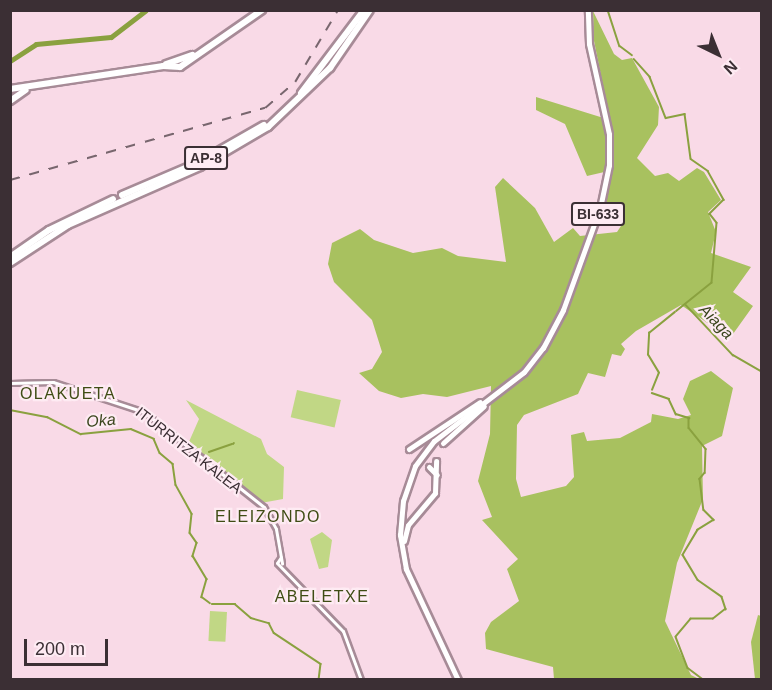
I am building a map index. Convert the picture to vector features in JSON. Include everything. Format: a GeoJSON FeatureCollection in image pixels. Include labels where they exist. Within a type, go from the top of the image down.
{"type":"FeatureCollection","features":[{"type":"Feature","properties":{"kind":"highway"},"geometry":{"type":"LineString","coordinates":[[11,101],[14,91],[174,63],[193,54],[262,10]]}},
{"type":"Feature","properties":{"kind":"highway","name":"AP-8"},"geometry":{"type":"LineString","coordinates":[[10,257],[66,221],[197,163],[264,125],[324,68],[364,10]]}},
{"type":"Feature","properties":{"kind":"highway","name":"AP-8"},"geometry":{"type":"LineString","coordinates":[[10,263],[68,225],[200,167],[261,132],[317,83],[370,10]]}},
{"type":"Feature","properties":{"kind":"main road","name":"BI-633"},"geometry":{"type":"LineString","coordinates":[[458,680],[420,608],[404,560],[401,518],[411,476],[421,457],[443,432],[499,392],[534,360],[553,331],[604,192],[609,134],[591,51],[588,10]]}},
{"type":"Feature","properties":{"kind":"main road"},"geometry":{"type":"LineString","coordinates":[[443,443],[499,392]]}},
{"type":"Feature","properties":{"kind":"main road"},"geometry":{"type":"LineString","coordinates":[[409,449],[449,418],[490,398]]}},
{"type":"Feature","properties":{"kind":"main road"},"geometry":{"type":"LineString","coordinates":[[404,560],[406,530],[433,497],[437,475],[436,461]]}},
{"type":"Feature","properties":{"kind":"main road"},"geometry":{"type":"LineString","coordinates":[[429,467],[437,475]]}},
{"type":"Feature","properties":{"kind":"street","name":"ITURRITZA KALEA"},"geometry":{"type":"LineString","coordinates":[[10,383],[53,382],[137,408],[260,504],[273,522],[281,557],[276,562],[282,564],[343,631],[361,680]]}},
{"type":"Feature","properties":{"kind":"green space"},"geometry":{"type":"Polygon","coordinates":[[[593,11],[614,54],[622,60],[632,58],[659,107],[658,125],[637,158],[655,176],[668,173],[679,181],[697,168],[704,172],[721,200],[708,212],[716,232],[711,253],[751,267],[733,292],[753,306],[733,334],[724,320],[709,324],[681,305],[636,331],[621,344],[625,349],[621,356],[612,354],[605,377],[588,373],[578,394],[524,415],[517,425],[516,479],[521,497],[566,486],[574,477],[571,435],[584,432],[587,441],[620,438],[651,422],[652,414],[678,419],[691,415],[683,399],[690,381],[711,371],[733,388],[722,436],[702,446],[703,499],[677,563],[665,621],[691,675],[699,679],[554,679],[553,667],[486,649],[485,633],[491,622],[519,601],[507,569],[518,559],[482,520],[492,517],[478,481],[490,434],[491,386],[447,397],[423,394],[401,398],[379,391],[359,373],[372,369],[382,352],[372,320],[334,282],[328,264],[332,243],[360,229],[374,240],[413,253],[442,248],[458,256],[506,262],[495,187],[503,178],[535,208],[554,242],[573,228],[580,236],[617,232],[623,223],[605,206],[613,170],[587,176],[565,124],[536,110],[536,97],[610,120],[594,41],[593,11]]]}},
{"type":"Feature","properties":{"kind":"green space"},"geometry":{"type":"Polygon","coordinates":[[[297,390],[341,400],[335,427],[291,417],[297,390]]]}},
{"type":"Feature","properties":{"kind":"green space"},"geometry":{"type":"Polygon","coordinates":[[[186,400],[261,439],[267,454],[284,467],[283,499],[261,503],[188,444],[199,419],[186,400]]]}},
{"type":"Feature","properties":{"kind":"green space"},"geometry":{"type":"Polygon","coordinates":[[[322,532],[332,540],[328,567],[319,569],[310,539],[322,532]]]}},
{"type":"Feature","properties":{"kind":"green space"},"geometry":{"type":"Polygon","coordinates":[[[210,611],[227,612],[225,642],[208,641],[210,611]]]}},
{"type":"Feature","properties":{"kind":"green space"},"geometry":{"type":"Polygon","coordinates":[[[758,615],[761,616],[761,679],[755,679],[751,642],[758,615]]]}},
{"type":"Feature","properties":{"kind":"waterway"},"geometry":{"type":"LineString","coordinates":[[10,61],[36,44],[111,37],[146,10]]}},
{"type":"Feature","properties":{"kind":"waterway"},"geometry":{"type":"LineString","coordinates":[[608,10],[620,46],[632,55]]}},
{"type":"Feature","properties":{"kind":"waterway"},"geometry":{"type":"LineString","coordinates":[[634,59],[650,77],[666,118],[685,114],[691,159],[708,171],[724,200],[710,214],[717,223],[712,283],[677,311]]}},
{"type":"Feature","properties":{"kind":"waterway","name":"Aiaga"},"geometry":{"type":"LineString","coordinates":[[686,305],[733,355],[762,372]]}},
{"type":"Feature","properties":{"kind":"waterway"},"geometry":{"type":"LineString","coordinates":[[652,390],[659,373],[648,355],[649,333],[675,312]]}},
{"type":"Feature","properties":{"kind":"waterway"},"geometry":{"type":"LineString","coordinates":[[652,393],[669,399],[676,414],[689,418],[689,428],[706,449],[705,473],[700,479],[704,510],[714,520],[698,530],[683,555],[698,580],[722,597],[726,609],[713,619],[691,619],[676,637],[688,668],[704,680]]}},
{"type":"Feature","properties":{"kind":"waterway","name":"Oka"},"geometry":{"type":"LineString","coordinates":[[10,410],[47,417],[81,434],[131,429],[154,439],[160,453],[173,464],[176,485],[192,514],[190,533],[197,543],[193,556],[207,579],[202,597],[210,603]]}},
{"type":"Feature","properties":{"kind":"waterway"},"geometry":{"type":"LineString","coordinates":[[209,452],[232,444]]}},
{"type":"Feature","properties":{"kind":"waterway","name":"Oka"},"geometry":{"type":"LineString","coordinates":[[212,604],[235,604],[251,618],[269,623],[274,633],[321,664],[319,680]]}},
{"type":"Feature","properties":{"kind":"railway"},"geometry":{"type":"LineString","coordinates":[[10,180],[265,108],[295,82],[338,10]]}},
{"type":"Feature","properties":{"kind":"district","name":"OLAKUETA"},"geometry":{"type":"Point","coordinates":[68,394]}},
{"type":"Feature","properties":{"kind":"district","name":"ELEIZONDO"},"geometry":{"type":"Point","coordinates":[268,517]}},
{"type":"Feature","properties":{"kind":"district","name":"ABELETXE"},"geometry":{"type":"Point","coordinates":[322,597]}}]}
